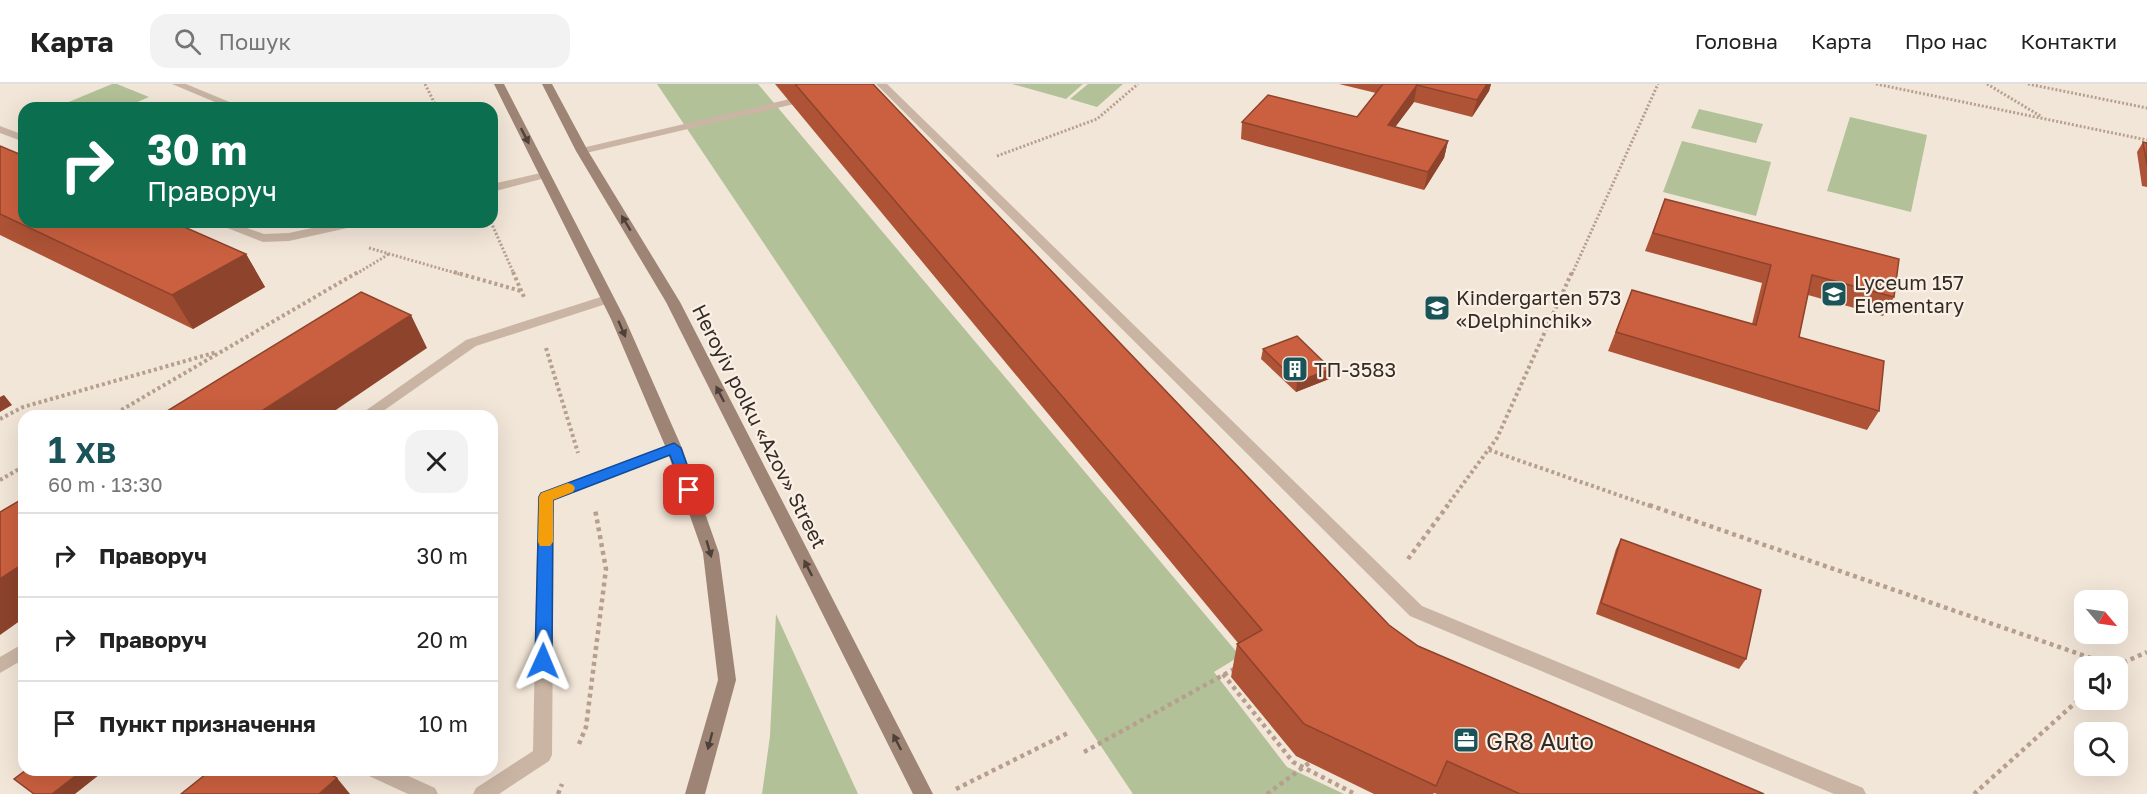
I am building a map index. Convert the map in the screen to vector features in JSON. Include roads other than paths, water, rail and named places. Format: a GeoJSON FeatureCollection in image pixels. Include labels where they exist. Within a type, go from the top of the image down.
{"type":"FeatureCollection","features":[{"type":"Feature","properties":{"kind":"main road"},"geometry":{"type":"LineString","coordinates":[[499,84],[608,299],[674,448],[711,553],[727,680],[696,794]]}},
{"type":"Feature","properties":{"kind":"main road","name":"Heroyiv polku «Azov» Street"},"geometry":{"type":"LineString","coordinates":[[547,84],[582,151],[673,302],[923,794]]}},
{"type":"Feature","properties":{"kind":"lane"},"geometry":{"type":"LineString","coordinates":[[177,84],[224,102]]}},
{"type":"Feature","properties":{"kind":"lane"},"geometry":{"type":"LineString","coordinates":[[881,84],[1416,611],[1856,794]]}},
{"type":"Feature","properties":{"kind":"lane"},"geometry":{"type":"LineString","coordinates":[[582,151],[790,102]]}},
{"type":"Feature","properties":{"kind":"lane"},"geometry":{"type":"LineString","coordinates":[[0,129],[18,136]]}},
{"type":"Feature","properties":{"kind":"lane"},"geometry":{"type":"LineString","coordinates":[[498,187],[545,175]]}},
{"type":"Feature","properties":{"kind":"lane"},"geometry":{"type":"LineString","coordinates":[[231,228],[263,238],[289,237],[330,228]]}},
{"type":"Feature","properties":{"kind":"lane"},"geometry":{"type":"LineString","coordinates":[[375,410],[471,343],[608,299]]}},
{"type":"Feature","properties":{"kind":"lane"},"geometry":{"type":"LineString","coordinates":[[483,794],[542,755],[546,497],[674,448]]}},
{"type":"Feature","properties":{"kind":"lane"},"geometry":{"type":"LineString","coordinates":[[0,666],[18,654]]}},
{"type":"Feature","properties":{"kind":"lane"},"geometry":{"type":"LineString","coordinates":[[389,776],[428,794]]}},
{"type":"Feature","properties":{"kind":"place","name":"Lyceum 157 Elementary"},"geometry":{"type":"Point","coordinates":[1834,294]}},
{"type":"Feature","properties":{"kind":"place","name":"Kindergarten 573 «Delphinchik»"},"geometry":{"type":"Point","coordinates":[1437,308]}},
{"type":"Feature","properties":{"kind":"place","name":"ТП-3583"},"geometry":{"type":"Point","coordinates":[1295,369]}},
{"type":"Feature","properties":{"kind":"place","name":"GR8 Auto"},"geometry":{"type":"Point","coordinates":[1466,740]}}]}
